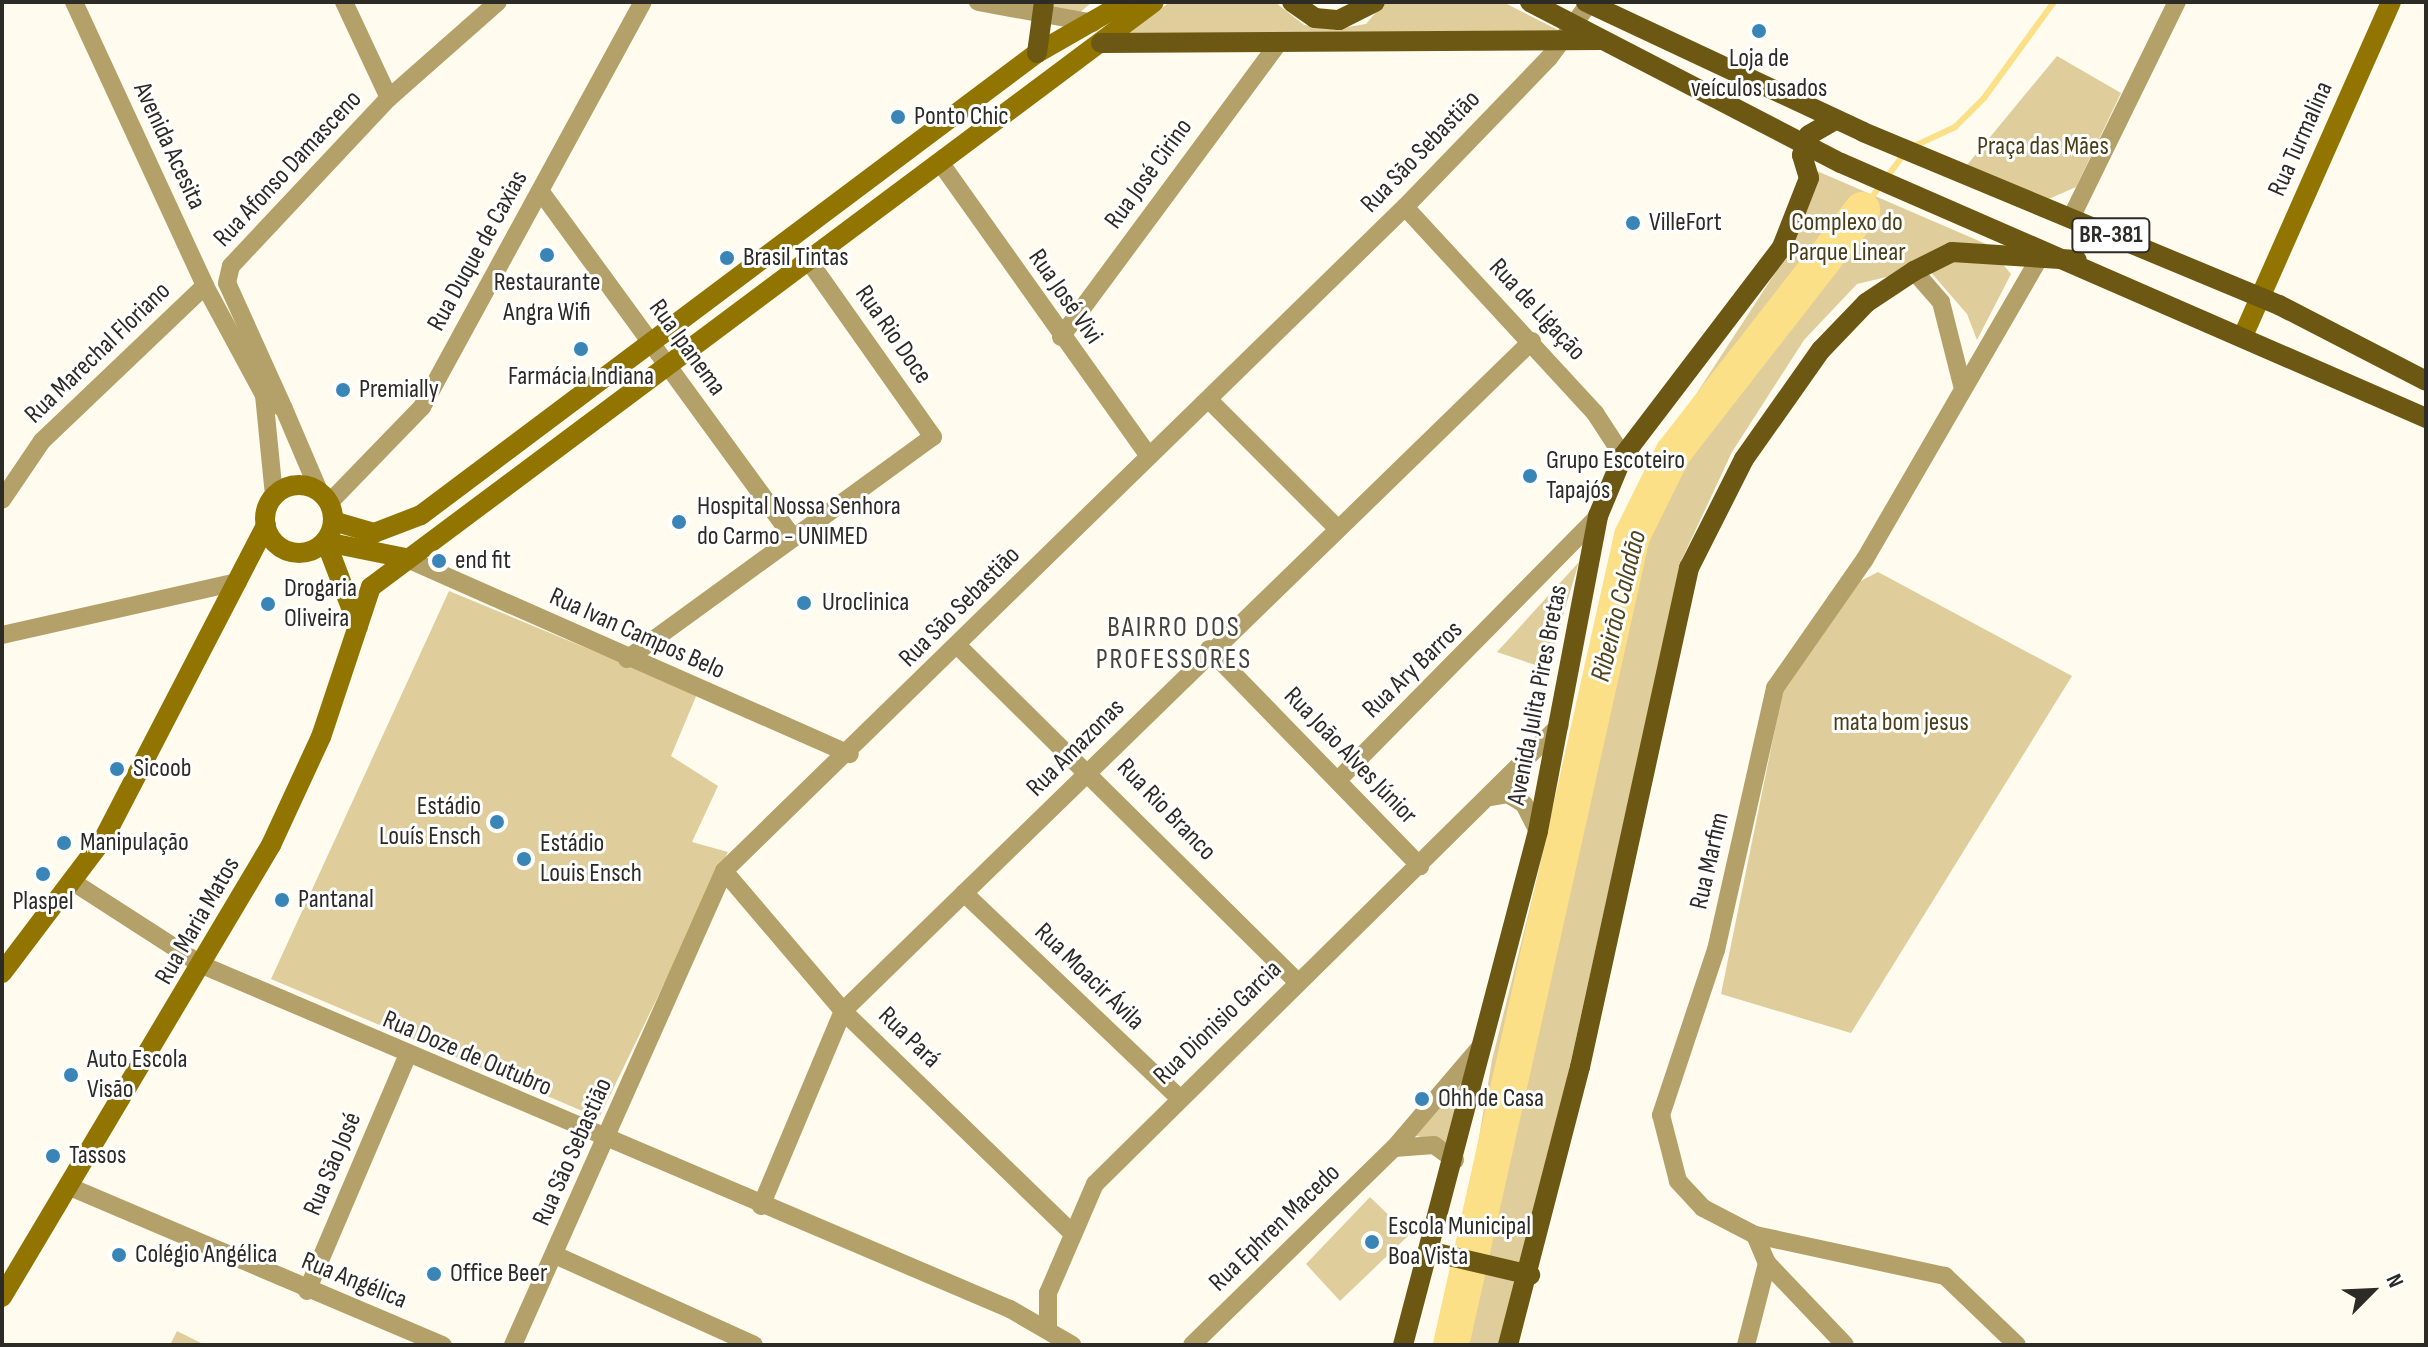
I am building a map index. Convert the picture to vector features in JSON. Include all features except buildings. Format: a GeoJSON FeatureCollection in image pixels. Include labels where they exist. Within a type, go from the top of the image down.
{"type":"FeatureCollection","features":[{"type":"Feature","properties":{"kind":"main road"},"geometry":{"type":"LineString","coordinates":[[2,973],[104,838],[266,526],[274,495],[295,484],[374,533],[421,515],[1037,53],[1126,2]]}},
{"type":"Feature","properties":{"kind":"main road","name":"Rua Maria Matos"},"geometry":{"type":"LineString","coordinates":[[2,1297],[271,845],[321,737],[371,587],[405,558],[671,369],[1154,2]]}},
{"type":"Feature","properties":{"kind":"main road"},"geometry":{"type":"LineString","coordinates":[[1292,2],[1315,18],[1339,20],[1375,2]]}},
{"type":"Feature","properties":{"kind":"main road"},"geometry":{"type":"LineString","coordinates":[[1530,2],[1572,31]]}},
{"type":"Feature","properties":{"kind":"main road"},"geometry":{"type":"LineString","coordinates":[[1101,43],[1280,41],[1572,31],[1610,40],[1767,124],[1803,150],[1835,120],[1588,2]]}},
{"type":"Feature","properties":{"kind":"main road","name":"Rua Turmalina"},"geometry":{"type":"LineString","coordinates":[[2243,336],[2391,2]]}},
{"type":"Feature","properties":{"kind":"main road"},"geometry":{"type":"LineString","coordinates":[[1037,53],[1044,8]]}},
{"type":"Feature","properties":{"kind":"main road","name":"BR-381"},"geometry":{"type":"LineString","coordinates":[[1835,120],[2260,298],[2426,381]]}},
{"type":"Feature","properties":{"kind":"main road","name":"BR-381"},"geometry":{"type":"LineString","coordinates":[[1803,150],[2077,260],[2426,418]]}},
{"type":"Feature","properties":{"kind":"main road","name":"Avenida Julita Pires Bretas"},"geometry":{"type":"LineString","coordinates":[[1403,1345],[1455,1160],[1538,831],[1598,516],[1623,456],[1782,247],[1809,178],[1803,150]]}},
{"type":"Feature","properties":{"kind":"main road"},"geometry":{"type":"LineString","coordinates":[[1508,1345],[1530,1275],[1689,568],[1744,459],[1821,350],[1866,303],[1914,271],[1952,252],[2077,260]]}},
{"type":"Feature","properties":{"kind":"main road"},"geometry":{"type":"LineString","coordinates":[[327,505],[326,542],[358,626]]}},
{"type":"Feature","properties":{"kind":"main road"},"geometry":{"type":"LineString","coordinates":[[266,526],[276,545],[296,554],[326,542],[405,558]]}},
{"type":"Feature","properties":{"kind":"main road"},"geometry":{"type":"LineString","coordinates":[[1428,1251],[1530,1275]]}},
{"type":"Feature","properties":{"kind":"street","name":"Avenida Acesita"},"geometry":{"type":"LineString","coordinates":[[74,2],[205,286],[264,395],[274,495]]}},
{"type":"Feature","properties":{"kind":"street"},"geometry":{"type":"LineString","coordinates":[[344,2],[389,98]]}},
{"type":"Feature","properties":{"kind":"street","name":"Rua Afonso Damasceno"},"geometry":{"type":"LineString","coordinates":[[284,409],[227,283],[231,266],[389,98],[498,2]]}},
{"type":"Feature","properties":{"kind":"street","name":"Rua Duque de Caxias"},"geometry":{"type":"LineString","coordinates":[[327,505],[422,407],[643,2]]}},
{"type":"Feature","properties":{"kind":"street"},"geometry":{"type":"LineString","coordinates":[[978,2],[1044,8],[1093,23]]}},
{"type":"Feature","properties":{"kind":"street","name":"Rua São Sebastião"},"geometry":{"type":"LineString","coordinates":[[513,1345],[608,1141],[724,871],[850,754],[1405,207],[1572,31],[1588,2]]}},
{"type":"Feature","properties":{"kind":"street"},"geometry":{"type":"LineString","coordinates":[[2071,218],[2177,2]]}},
{"type":"Feature","properties":{"kind":"street","name":"Rua José Cirino"},"geometry":{"type":"LineString","coordinates":[[1061,337],[1280,41]]}},
{"type":"Feature","properties":{"kind":"street","name":"Rua José Vivi"},"geometry":{"type":"LineString","coordinates":[[942,165],[1061,337],[1149,456]]}},
{"type":"Feature","properties":{"kind":"street","name":"Rua Ipanema"},"geometry":{"type":"LineString","coordinates":[[541,192],[791,535]]}},
{"type":"Feature","properties":{"kind":"street","name":"Rua de Ligação"},"geometry":{"type":"LineString","coordinates":[[1405,207],[1532,341],[1623,456]]}},
{"type":"Feature","properties":{"kind":"street"},"geometry":{"type":"LineString","coordinates":[[2019,238],[2040,257]]}},
{"type":"Feature","properties":{"kind":"street","name":"Rua Marfim"},"geometry":{"type":"LineString","coordinates":[[2017,1345],[1945,1276],[1755,1235],[1703,1208],[1678,1181],[1661,1115],[1669,1079],[1716,950],[1775,688],[1865,559],[1962,385],[2040,257]]}},
{"type":"Feature","properties":{"kind":"street","name":"Rua Rio Doce"},"geometry":{"type":"LineString","coordinates":[[791,535],[933,437],[811,264]]}},
{"type":"Feature","properties":{"kind":"street"},"geometry":{"type":"LineString","coordinates":[[1914,271],[1941,302],[1962,385]]}},
{"type":"Feature","properties":{"kind":"street","name":"Rua Marechal Floriano"},"geometry":{"type":"LineString","coordinates":[[2,500],[42,441],[205,286]]}},
{"type":"Feature","properties":{"kind":"street","name":"Rua Amazonas"},"geometry":{"type":"LineString","coordinates":[[761,1206],[843,1011],[1092,771],[1209,649],[1335,526],[1532,341]]}},
{"type":"Feature","properties":{"kind":"street","name":"Avenida Acesita"},"geometry":{"type":"LineString","coordinates":[[264,395],[284,409]]}},
{"type":"Feature","properties":{"kind":"street"},"geometry":{"type":"LineString","coordinates":[[1210,401],[1335,526]]}},
{"type":"Feature","properties":{"kind":"street"},"geometry":{"type":"LineString","coordinates":[[284,409],[327,505]]}},
{"type":"Feature","properties":{"kind":"street","name":"Rua Ary Barros"},"geometry":{"type":"LineString","coordinates":[[1339,779],[1523,600],[1598,516]]}},
{"type":"Feature","properties":{"kind":"street"},"geometry":{"type":"LineString","coordinates":[[627,659],[791,535]]}},
{"type":"Feature","properties":{"kind":"street","name":"Rua Ivan Campos Belo"},"geometry":{"type":"LineString","coordinates":[[405,558],[627,659],[850,754]]}},
{"type":"Feature","properties":{"kind":"street"},"geometry":{"type":"LineString","coordinates":[[2,635],[238,582]]}},
{"type":"Feature","properties":{"kind":"street","name":"Rua Rio Branco"},"geometry":{"type":"LineString","coordinates":[[958,646],[1092,771],[1298,982]]}},
{"type":"Feature","properties":{"kind":"street","name":"Rua João Alves Júnior"},"geometry":{"type":"LineString","coordinates":[[1209,649],[1339,779],[1420,866]]}},
{"type":"Feature","properties":{"kind":"street","name":"Rua Dionisio Garcia"},"geometry":{"type":"LineString","coordinates":[[1048,1327],[1048,1293],[1070,1231],[1095,1184],[1178,1097],[1420,866],[1560,725]]}},
{"type":"Feature","properties":{"kind":"street"},"geometry":{"type":"LineString","coordinates":[[1490,797],[1508,794],[1524,804],[1538,831]]}},
{"type":"Feature","properties":{"kind":"street","name":"Rua Pará"},"geometry":{"type":"LineString","coordinates":[[724,871],[843,1011],[1070,1231]]}},
{"type":"Feature","properties":{"kind":"street","name":"Rua Doze de Outubro"},"geometry":{"type":"LineString","coordinates":[[73,882],[202,965],[407,1057],[1048,1327],[1072,1345]]}},
{"type":"Feature","properties":{"kind":"street","name":"Rua Moacir Ávila"},"geometry":{"type":"LineString","coordinates":[[964,893],[1178,1097]]}},
{"type":"Feature","properties":{"kind":"street","name":"Rua Ephren Macedo"},"geometry":{"type":"LineString","coordinates":[[1192,1345],[1394,1148],[1485,1042]]}},
{"type":"Feature","properties":{"kind":"street","name":"Rua São José"},"geometry":{"type":"LineString","coordinates":[[307,1291],[407,1057]]}},
{"type":"Feature","properties":{"kind":"street"},"geometry":{"type":"LineString","coordinates":[[1394,1148],[1434,1145],[1455,1160]]}},
{"type":"Feature","properties":{"kind":"street","name":"Rua Angélica"},"geometry":{"type":"LineString","coordinates":[[70,1187],[307,1291],[443,1345]]}},
{"type":"Feature","properties":{"kind":"street"},"geometry":{"type":"LineString","coordinates":[[1755,1235],[1767,1263],[1845,1345]]}},
{"type":"Feature","properties":{"kind":"street"},"geometry":{"type":"LineString","coordinates":[[555,1255],[754,1345]]}},
{"type":"Feature","properties":{"kind":"street"},"geometry":{"type":"LineString","coordinates":[[1746,1345],[1767,1263]]}},
{"type":"Feature","properties":{"kind":"green space"},"geometry":{"type":"Polygon","coordinates":[[[1049,2],[1092,2],[1077,15],[1050,9],[1049,2]]]}},
{"type":"Feature","properties":{"kind":"green space"},"geometry":{"type":"Polygon","coordinates":[[[1170,2],[1275,2],[1304,25],[1335,29],[1366,24],[1385,2],[1503,2],[1564,33],[1119,38],[1170,2]]]}},
{"type":"Feature","properties":{"kind":"green space","name":"Praça das Mães"},"geometry":{"type":"Polygon","coordinates":[[[2057,56],[2121,93],[2076,187],[2044,201],[1967,165],[2057,56]]]}},
{"type":"Feature","properties":{"kind":"green space","name":"Complexo do Parque Linear"},"geometry":{"type":"Polygon","coordinates":[[[1810,168],[2000,250],[1857,284],[1804,340],[1732,452],[1682,559],[1508,1345],[1435,1345],[1455,1280],[1492,1060],[1625,527],[1663,445],[1777,270],[1813,191],[1810,168]]]}},
{"type":"Feature","properties":{"kind":"green space"},"geometry":{"type":"Polygon","coordinates":[[[1949,261],[2001,262],[2011,274],[1977,340],[1967,314],[1928,269],[1949,261]]]}},
{"type":"Feature","properties":{"kind":"green space"},"geometry":{"type":"Polygon","coordinates":[[[1579,562],[1547,669],[1497,652],[1579,562]]]}},
{"type":"Feature","properties":{"kind":"green space","name":"mata bom jesus"},"geometry":{"type":"Polygon","coordinates":[[[1878,572],[2072,676],[1851,1033],[1721,994],[1786,675],[1851,586],[1878,572]]]}},
{"type":"Feature","properties":{"kind":"green space","name":"Estádio Louis Ensch"},"geometry":{"type":"Polygon","coordinates":[[[449,591],[697,694],[671,756],[718,786],[692,842],[728,852],[599,1118],[271,979],[449,591]]]}},
{"type":"Feature","properties":{"kind":"green space"},"geometry":{"type":"Polygon","coordinates":[[[1469,1073],[1449,1143],[1412,1135],[1469,1073]]]}},
{"type":"Feature","properties":{"kind":"green space"},"geometry":{"type":"Polygon","coordinates":[[[1370,1197],[1409,1235],[1340,1301],[1306,1264],[1370,1197]]]}},
{"type":"Feature","properties":{"kind":"green space"},"geometry":{"type":"Polygon","coordinates":[[[177,1331],[205,1345],[170,1345],[177,1331]]]}},
{"type":"Feature","properties":{"kind":"waterway","name":"Ribeirão Caladão"},"geometry":{"type":"LineString","coordinates":[[1862,210],[1908,149],[1955,127],[1984,98],[2054,2]]}},
{"type":"Feature","properties":{"kind":"waterway","name":"Ribeirão Caladão"},"geometry":{"type":"LineString","coordinates":[[1451,1345],[1632,536],[1673,453],[1862,210]]}},
{"type":"Feature","properties":{"kind":"place","name":"Loja de veículos usados"},"geometry":{"type":"Point","coordinates":[1759,31]}},
{"type":"Feature","properties":{"kind":"place","name":"Ponto Chic"},"geometry":{"type":"Point","coordinates":[898,117]}},
{"type":"Feature","properties":{"kind":"place","name":"VilleFort"},"geometry":{"type":"Point","coordinates":[1633,223]}},
{"type":"Feature","properties":{"kind":"place","name":"Restaurante Angra Wifi"},"geometry":{"type":"Point","coordinates":[547,255]}},
{"type":"Feature","properties":{"kind":"place","name":"Brasil Tintas"},"geometry":{"type":"Point","coordinates":[727,258]}},
{"type":"Feature","properties":{"kind":"place","name":"Farmácia Indiana"},"geometry":{"type":"Point","coordinates":[581,349]}},
{"type":"Feature","properties":{"kind":"place","name":"Premially"},"geometry":{"type":"Point","coordinates":[343,390]}},
{"type":"Feature","properties":{"kind":"place","name":"Grupo Escoteiro Tapajós"},"geometry":{"type":"Point","coordinates":[1530,476]}},
{"type":"Feature","properties":{"kind":"place","name":"Hospital Nossa Senhora do Carmo - UNIMED"},"geometry":{"type":"Point","coordinates":[679,522]}},
{"type":"Feature","properties":{"kind":"place","name":"end fit"},"geometry":{"type":"Point","coordinates":[439,561]}},
{"type":"Feature","properties":{"kind":"place","name":"Uroclinica"},"geometry":{"type":"Point","coordinates":[804,603]}},
{"type":"Feature","properties":{"kind":"place","name":"Drogaria Oliveira"},"geometry":{"type":"Point","coordinates":[268,604]}},
{"type":"Feature","properties":{"kind":"place","name":"Sicoob"},"geometry":{"type":"Point","coordinates":[117,769]}},
{"type":"Feature","properties":{"kind":"place","name":"Estádio Louís Ensch"},"geometry":{"type":"Point","coordinates":[497,822]}},
{"type":"Feature","properties":{"kind":"place","name":"Manipulação"},"geometry":{"type":"Point","coordinates":[64,843]}},
{"type":"Feature","properties":{"kind":"place","name":"Estádio Louis Ensch"},"geometry":{"type":"Point","coordinates":[524,859]}},
{"type":"Feature","properties":{"kind":"place","name":"Plaspel"},"geometry":{"type":"Point","coordinates":[43,874]}},
{"type":"Feature","properties":{"kind":"place","name":"Pantanal"},"geometry":{"type":"Point","coordinates":[282,900]}},
{"type":"Feature","properties":{"kind":"place","name":"Auto Escola Visão"},"geometry":{"type":"Point","coordinates":[71,1075]}},
{"type":"Feature","properties":{"kind":"place","name":"Ohh de Casa"},"geometry":{"type":"Point","coordinates":[1422,1099]}},
{"type":"Feature","properties":{"kind":"place","name":"Tassos"},"geometry":{"type":"Point","coordinates":[53,1156]}},
{"type":"Feature","properties":{"kind":"place","name":"Escola Municipal Boa Vista"},"geometry":{"type":"Point","coordinates":[1372,1242]}},
{"type":"Feature","properties":{"kind":"place","name":"Colégio Angélica"},"geometry":{"type":"Point","coordinates":[119,1255]}},
{"type":"Feature","properties":{"kind":"place","name":"Office Beer"},"geometry":{"type":"Point","coordinates":[434,1274]}},
{"type":"Feature","properties":{"kind":"district","name":"BAIRRO DOS PROFESSORES"},"geometry":{"type":"Point","coordinates":[1174,644]}}]}
